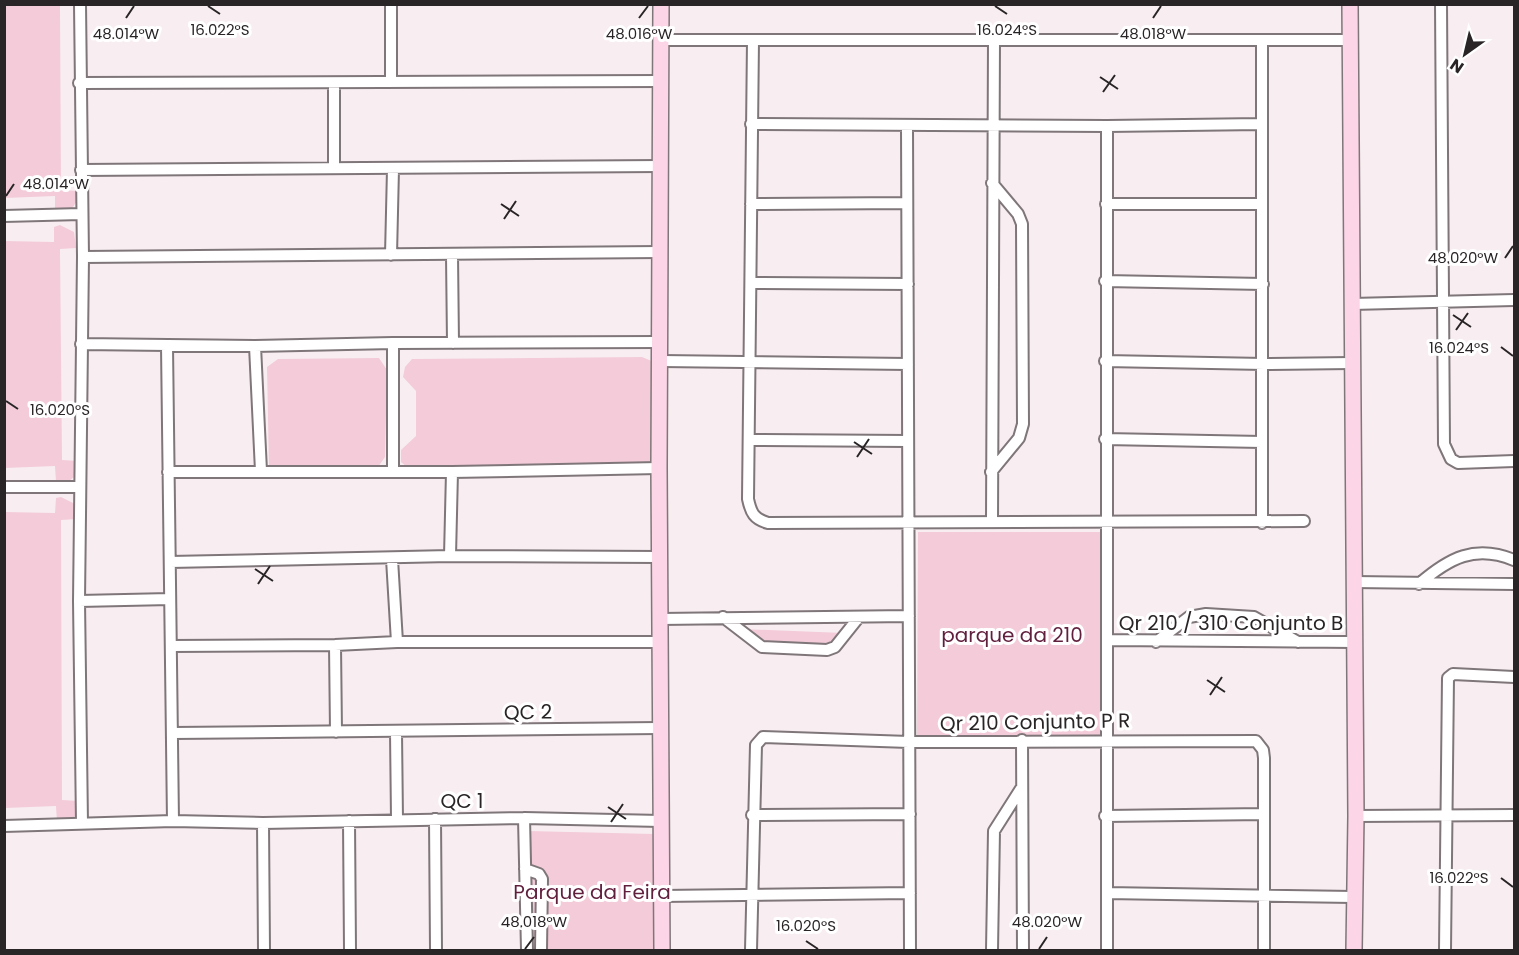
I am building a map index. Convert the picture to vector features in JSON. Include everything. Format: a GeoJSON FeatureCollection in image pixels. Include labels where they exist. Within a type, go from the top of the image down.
{"type":"FeatureCollection","features":[{"type":"Feature","properties":{"kind":"street"},"geometry":{"type":"LineString","coordinates":[[80,4],[82,823]]}},
{"type":"Feature","properties":{"kind":"street"},"geometry":{"type":"LineString","coordinates":[[391,4],[391,81]]}},
{"type":"Feature","properties":{"kind":"street"},"geometry":{"type":"LineString","coordinates":[[661,4],[659,468],[662,951]]}},
{"type":"Feature","properties":{"kind":"street"},"geometry":{"type":"LineString","coordinates":[[1350,4],[1356,816],[1354,951]]}},
{"type":"Feature","properties":{"kind":"street"},"geometry":{"type":"LineString","coordinates":[[1441,4],[1443,444],[1447,453],[1458,463],[1515,461]]}},
{"type":"Feature","properties":{"kind":"street"},"geometry":{"type":"LineString","coordinates":[[662,40],[1262,42],[1349,40]]}},
{"type":"Feature","properties":{"kind":"street"},"geometry":{"type":"LineString","coordinates":[[753,40],[748,499],[751,510],[758,520],[768,523],[1262,523],[1304,521]]}},
{"type":"Feature","properties":{"kind":"street"},"geometry":{"type":"LineString","coordinates":[[992,522],[994,40]]}},
{"type":"Feature","properties":{"kind":"street"},"geometry":{"type":"LineString","coordinates":[[1262,42],[1264,364],[1262,523]]}},
{"type":"Feature","properties":{"kind":"street"},"geometry":{"type":"LineString","coordinates":[[79,83],[662,81]]}},
{"type":"Feature","properties":{"kind":"street"},"geometry":{"type":"LineString","coordinates":[[334,83],[334,167]]}},
{"type":"Feature","properties":{"kind":"street"},"geometry":{"type":"LineString","coordinates":[[751,124],[907,126],[1262,124]]}},
{"type":"Feature","properties":{"kind":"street"},"geometry":{"type":"LineString","coordinates":[[907,126],[910,951]]}},
{"type":"Feature","properties":{"kind":"street"},"geometry":{"type":"LineString","coordinates":[[1107,126],[1105,360],[1108,640],[1105,816],[1107,951]]}},
{"type":"Feature","properties":{"kind":"street"},"geometry":{"type":"LineString","coordinates":[[81,170],[661,166]]}},
{"type":"Feature","properties":{"kind":"street"},"geometry":{"type":"LineString","coordinates":[[391,255],[393,169]]}},
{"type":"Feature","properties":{"kind":"street"},"geometry":{"type":"LineString","coordinates":[[992,183],[1018,214],[1022,224],[1023,424],[1019,438],[992,472]]}},
{"type":"Feature","properties":{"kind":"street"},"geometry":{"type":"LineString","coordinates":[[751,204],[907,203]]}},
{"type":"Feature","properties":{"kind":"street"},"geometry":{"type":"LineString","coordinates":[[1106,204],[1262,204]]}},
{"type":"Feature","properties":{"kind":"street"},"geometry":{"type":"LineString","coordinates":[[4,216],[81,214]]}},
{"type":"Feature","properties":{"kind":"street"},"geometry":{"type":"LineString","coordinates":[[82,257],[660,252]]}},
{"type":"Feature","properties":{"kind":"street"},"geometry":{"type":"LineString","coordinates":[[452,255],[453,343]]}},
{"type":"Feature","properties":{"kind":"street"},"geometry":{"type":"LineString","coordinates":[[1106,281],[1263,284]]}},
{"type":"Feature","properties":{"kind":"street"},"geometry":{"type":"LineString","coordinates":[[752,283],[908,284]]}},
{"type":"Feature","properties":{"kind":"street"},"geometry":{"type":"LineString","coordinates":[[1352,304],[1515,300]]}},
{"type":"Feature","properties":{"kind":"street"},"geometry":{"type":"LineString","coordinates":[[81,344],[255,346],[660,342]]}},
{"type":"Feature","properties":{"kind":"street"},"geometry":{"type":"LineString","coordinates":[[393,343],[393,472]]}},
{"type":"Feature","properties":{"kind":"street"},"geometry":{"type":"LineString","coordinates":[[167,346],[173,821]]}},
{"type":"Feature","properties":{"kind":"street"},"geometry":{"type":"LineString","coordinates":[[255,346],[261,471]]}},
{"type":"Feature","properties":{"kind":"street"},"geometry":{"type":"LineString","coordinates":[[1105,360],[1264,364],[1352,363]]}},
{"type":"Feature","properties":{"kind":"street"},"geometry":{"type":"LineString","coordinates":[[661,362],[908,364]]}},
{"type":"Feature","properties":{"kind":"street"},"geometry":{"type":"LineString","coordinates":[[1105,439],[1262,442]]}},
{"type":"Feature","properties":{"kind":"street"},"geometry":{"type":"LineString","coordinates":[[750,440],[908,441]]}},
{"type":"Feature","properties":{"kind":"street"},"geometry":{"type":"LineString","coordinates":[[168,472],[452,472],[659,468]]}},
{"type":"Feature","properties":{"kind":"street"},"geometry":{"type":"LineString","coordinates":[[450,556],[452,472]]}},
{"type":"Feature","properties":{"kind":"street"},"geometry":{"type":"LineString","coordinates":[[4,487],[80,487]]}},
{"type":"Feature","properties":{"kind":"street"},"geometry":{"type":"LineString","coordinates":[[1419,584],[1439,566],[1468,553],[1490,552],[1515,560]]}},
{"type":"Feature","properties":{"kind":"street"},"geometry":{"type":"LineString","coordinates":[[170,562],[450,556],[660,557]]}},
{"type":"Feature","properties":{"kind":"street"},"geometry":{"type":"LineString","coordinates":[[392,559],[397,642]]}},
{"type":"Feature","properties":{"kind":"street"},"geometry":{"type":"LineString","coordinates":[[1354,582],[1515,584]]}},
{"type":"Feature","properties":{"kind":"street"},"geometry":{"type":"LineString","coordinates":[[80,601],[170,599]]}},
{"type":"Feature","properties":{"kind":"street"},"geometry":{"type":"LineString","coordinates":[[1155,642],[1189,617],[1206,614],[1254,616],[1298,642]]}},
{"type":"Feature","properties":{"kind":"street"},"geometry":{"type":"LineString","coordinates":[[660,619],[909,616]]}},
{"type":"Feature","properties":{"kind":"street"},"geometry":{"type":"LineString","coordinates":[[723,617],[762,647],[827,650],[835,647],[859,617]]}},
{"type":"Feature","properties":{"kind":"street","name":"Qr 210 / 310 Conjunto B"},"geometry":{"type":"LineString","coordinates":[[1108,640],[1354,642]]}},
{"type":"Feature","properties":{"kind":"street"},"geometry":{"type":"LineString","coordinates":[[171,646],[335,645],[397,642],[660,642]]}},
{"type":"Feature","properties":{"kind":"street"},"geometry":{"type":"LineString","coordinates":[[335,645],[336,732]]}},
{"type":"Feature","properties":{"kind":"street"},"geometry":{"type":"LineString","coordinates":[[1445,951],[1446,690],[1448,678],[1453,674],[1515,677]]}},
{"type":"Feature","properties":{"kind":"street","name":"QC 2"},"geometry":{"type":"LineString","coordinates":[[173,733],[660,728]]}},
{"type":"Feature","properties":{"kind":"street"},"geometry":{"type":"LineString","coordinates":[[396,732],[397,819]]}},
{"type":"Feature","properties":{"kind":"street","name":"Qr 210 Conjunto P R"},"geometry":{"type":"LineString","coordinates":[[752,951],[752,815],[756,745],[761,737],[909,742],[1249,739],[1258,742],[1264,758],[1266,896],[1264,951]]}},
{"type":"Feature","properties":{"kind":"street"},"geometry":{"type":"LineString","coordinates":[[1022,740],[1023,951]]}},
{"type":"Feature","properties":{"kind":"street"},"geometry":{"type":"LineString","coordinates":[[992,951],[994,831],[1022,787]]}},
{"type":"Feature","properties":{"kind":"street"},"geometry":{"type":"LineString","coordinates":[[752,815],[910,814]]}},
{"type":"Feature","properties":{"kind":"street"},"geometry":{"type":"LineString","coordinates":[[1105,816],[1264,814]]}},
{"type":"Feature","properties":{"kind":"street"},"geometry":{"type":"LineString","coordinates":[[1356,816],[1515,815]]}},
{"type":"Feature","properties":{"kind":"street"},"geometry":{"type":"LineString","coordinates":[[524,818],[527,951]]}},
{"type":"Feature","properties":{"kind":"street","name":"QC 1"},"geometry":{"type":"LineString","coordinates":[[4,826],[173,821],[262,823],[524,818],[661,821]]}},
{"type":"Feature","properties":{"kind":"street"},"geometry":{"type":"LineString","coordinates":[[435,819],[436,951]]}},
{"type":"Feature","properties":{"kind":"street"},"geometry":{"type":"LineString","coordinates":[[349,821],[350,951]]}},
{"type":"Feature","properties":{"kind":"street"},"geometry":{"type":"LineString","coordinates":[[262,823],[264,951]]}},
{"type":"Feature","properties":{"kind":"street"},"geometry":{"type":"LineString","coordinates":[[525,869],[539,874],[542,879],[541,951]]}},
{"type":"Feature","properties":{"kind":"street"},"geometry":{"type":"LineString","coordinates":[[662,896],[910,893]]}},
{"type":"Feature","properties":{"kind":"street"},"geometry":{"type":"LineString","coordinates":[[1107,893],[1353,897]]}},
{"type":"Feature","properties":{"kind":"green space"},"geometry":{"type":"Polygon","coordinates":[[[4,5],[60,5],[61,190],[78,191],[77,201],[71,210],[55,212],[55,196],[5,198],[4,5]]]}},
{"type":"Feature","properties":{"kind":"green space"},"geometry":{"type":"Polygon","coordinates":[[[60,225],[74,232],[76,248],[60,249],[62,460],[78,461],[75,476],[67,483],[56,482],[55,466],[5,468],[4,241],[54,242],[54,227],[60,225]]]}},
{"type":"Feature","properties":{"kind":"green space"},"geometry":{"type":"Polygon","coordinates":[[[642,357],[654,362],[653,463],[408,468],[401,462],[401,450],[416,436],[416,391],[403,377],[405,367],[412,359],[642,357]]]}},
{"type":"Feature","properties":{"kind":"green space"},"geometry":{"type":"Polygon","coordinates":[[[379,358],[387,370],[385,457],[378,467],[269,467],[267,367],[278,359],[379,358]]]}},
{"type":"Feature","properties":{"kind":"green space"},"geometry":{"type":"Polygon","coordinates":[[[61,497],[75,504],[77,519],[61,520],[62,800],[79,801],[78,812],[72,820],[57,822],[56,806],[5,808],[4,512],[55,513],[56,498],[61,497]]]}},
{"type":"Feature","properties":{"kind":"green space","name":"parque da 210"},"geometry":{"type":"Polygon","coordinates":[[[918,532],[1105,532],[1106,739],[917,740],[918,532]]]}},
{"type":"Feature","properties":{"kind":"green space"},"geometry":{"type":"Polygon","coordinates":[[[741,629],[844,633],[830,648],[765,647],[741,629]]]}},
{"type":"Feature","properties":{"kind":"green space","name":"Parque da Feira"},"geometry":{"type":"Polygon","coordinates":[[[528,831],[654,834],[653,950],[531,950],[528,831]]]}}]}
